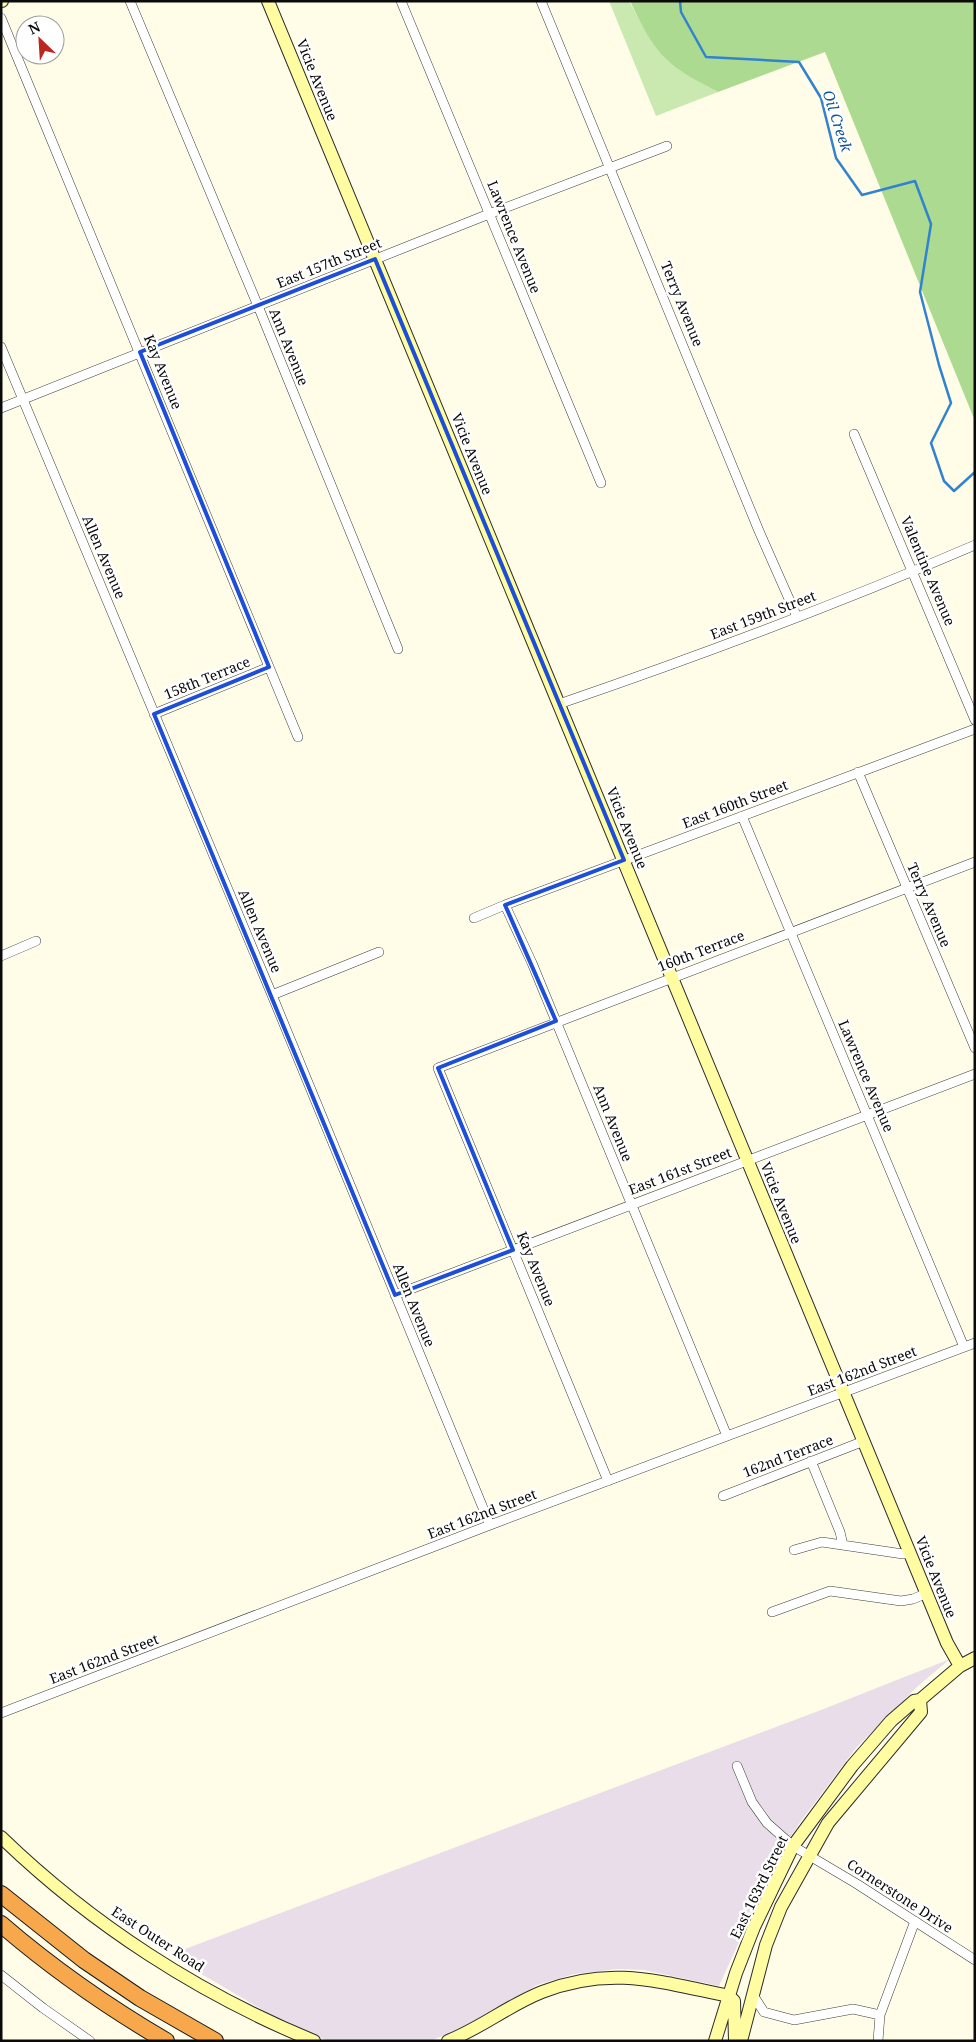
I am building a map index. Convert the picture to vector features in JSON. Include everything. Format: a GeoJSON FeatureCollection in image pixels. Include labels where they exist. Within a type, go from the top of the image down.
{"type":"FeatureCollection","features":[{"type":"Feature","properties":{"kind":"highway"},"geometry":{"type":"LineString","coordinates":[[1,1894],[84,1960],[140,1998],[215,2041]]}},
{"type":"Feature","properties":{"kind":"highway"},"geometry":{"type":"LineString","coordinates":[[1,1924],[32,1950],[86,1990],[166,2041]]}},
{"type":"Feature","properties":{"kind":"street","name":"Ann Avenue"},"geometry":{"type":"LineString","coordinates":[[130,1],[258,306],[398,648]]}},
{"type":"Feature","properties":{"kind":"street","name":"Vicie Avenue"},"geometry":{"type":"LineString","coordinates":[[268,1],[947,1643],[960,1666]]}},
{"type":"Feature","properties":{"kind":"street","name":"Lawrence Avenue"},"geometry":{"type":"LineString","coordinates":[[401,1],[601,483]]}},
{"type":"Feature","properties":{"kind":"street","name":"Terry Avenue"},"geometry":{"type":"LineString","coordinates":[[541,1],[611,167],[759,531],[797,616]]}},
{"type":"Feature","properties":{"kind":"street","name":"Kay Avenue"},"geometry":{"type":"LineString","coordinates":[[1,18],[298,737]]}},
{"type":"Feature","properties":{"kind":"street","name":"East 157th Street"},"geometry":{"type":"LineString","coordinates":[[1,408],[489,214],[667,146]]}},
{"type":"Feature","properties":{"kind":"street","name":"Allen Avenue"},"geometry":{"type":"LineString","coordinates":[[1,347],[272,995],[490,1525]]}},
{"type":"Feature","properties":{"kind":"street","name":"Valentine Avenue"},"geometry":{"type":"LineString","coordinates":[[854,434],[975,720]]}},
{"type":"Feature","properties":{"kind":"street","name":"East 159th Street"},"geometry":{"type":"LineString","coordinates":[[559,704],[679,663],[975,545]]}},
{"type":"Feature","properties":{"kind":"street","name":"158th Terrace"},"geometry":{"type":"LineString","coordinates":[[154,714],[269,667]]}},
{"type":"Feature","properties":{"kind":"street","name":"East 160th Street"},"geometry":{"type":"LineString","coordinates":[[474,918],[975,729]]}},
{"type":"Feature","properties":{"kind":"street","name":"Terry Avenue"},"geometry":{"type":"LineString","coordinates":[[858,772],[975,1048]]}},
{"type":"Feature","properties":{"kind":"street","name":"Lawrence Avenue"},"geometry":{"type":"LineString","coordinates":[[742,816],[964,1347]]}},
{"type":"Feature","properties":{"kind":"street","name":"160th Terrace"},"geometry":{"type":"LineString","coordinates":[[438,1068],[556,1021],[975,862]]}},
{"type":"Feature","properties":{"kind":"street","name":"Ann Avenue"},"geometry":{"type":"LineString","coordinates":[[505,905],[532,963],[727,1436]]}},
{"type":"Feature","properties":{"kind":"street"},"geometry":{"type":"LineString","coordinates":[[1,956],[36,941]]}},
{"type":"Feature","properties":{"kind":"street"},"geometry":{"type":"LineString","coordinates":[[272,995],[379,952]]}},
{"type":"Feature","properties":{"kind":"street","name":"Kay Avenue"},"geometry":{"type":"LineString","coordinates":[[438,1068],[608,1481]]}},
{"type":"Feature","properties":{"kind":"street","name":"East 161st Street"},"geometry":{"type":"LineString","coordinates":[[395,1295],[975,1074]]}},
{"type":"Feature","properties":{"kind":"street","name":"East 162nd Street"},"geometry":{"type":"LineString","coordinates":[[1,1713],[490,1525],[975,1343]]}},
{"type":"Feature","properties":{"kind":"street","name":"162nd Terrace"},"geometry":{"type":"LineString","coordinates":[[723,1496],[864,1441]]}},
{"type":"Feature","properties":{"kind":"street"},"geometry":{"type":"LineString","coordinates":[[811,1462],[840,1532],[843,1545]]}},
{"type":"Feature","properties":{"kind":"street"},"geometry":{"type":"LineString","coordinates":[[794,1550],[822,1542],[903,1554],[910,1553]]}},
{"type":"Feature","properties":{"kind":"street"},"geometry":{"type":"LineString","coordinates":[[772,1612],[830,1591],[901,1601],[913,1599],[927,1593]]}},
{"type":"Feature","properties":{"kind":"street","name":"East 163rd Street"},"geometry":{"type":"LineString","coordinates":[[715,2041],[736,1972],[754,1927],[793,1846],[852,1766],[890,1721],[914,1701],[920,1700],[960,1666],[975,1658]]}},
{"type":"Feature","properties":{"kind":"street","name":"East 163rd Street"},"geometry":{"type":"LineString","coordinates":[[741,2041],[766,1945],[781,1907],[828,1823],[921,1712],[920,1700]]}},
{"type":"Feature","properties":{"kind":"street"},"geometry":{"type":"LineString","coordinates":[[737,1766],[752,1802],[767,1823],[793,1846]]}},
{"type":"Feature","properties":{"kind":"street","name":"East Outer Road"},"geometry":{"type":"LineString","coordinates":[[1,1837],[41,1874],[74,1900],[172,1969],[222,1997],[314,2041]]}},
{"type":"Feature","properties":{"kind":"street","name":"Cornerstone Drive"},"geometry":{"type":"LineString","coordinates":[[793,1846],[975,1960]]}},
{"type":"Feature","properties":{"kind":"street"},"geometry":{"type":"LineString","coordinates":[[878,2041],[880,2015],[915,1921]]}},
{"type":"Feature","properties":{"kind":"street"},"geometry":{"type":"LineString","coordinates":[[1,1975],[48,2012],[90,2041]]}},
{"type":"Feature","properties":{"kind":"street"},"geometry":{"type":"LineString","coordinates":[[448,2041],[541,1992],[575,1981],[617,1976],[642,1978],[728,1996],[734,2002],[735,2007],[735,2041]]}},
{"type":"Feature","properties":{"kind":"street"},"geometry":{"type":"LineString","coordinates":[[753,1995],[764,2012],[794,2020],[853,2009],[880,2015]]}},
{"type":"Feature","properties":{"kind":"street"},"geometry":{"type":"LineString","coordinates":[[746,2022],[764,2012]]}},
{"type":"Feature","properties":{"kind":"highlighted area"},"geometry":{"type":"Polygon","coordinates":[[[375,259],[624,860],[505,905],[556,1021],[438,1068],[513,1250],[395,1295],[154,714],[269,667],[140,352],[375,259]]]}},
{"type":"Feature","properties":{"kind":"shaded area"},"geometry":{"type":"Polygon","coordinates":[[[950,1659],[918,1686],[856,1748],[801,1821],[779,1854],[719,1986],[644,1970],[618,1969],[574,1974],[537,1985],[463,2028],[430,2041],[328,2041],[275,2017],[169,1955],[821,1710],[950,1659]]]}},
{"type":"Feature","properties":{"kind":"green space"},"geometry":{"type":"Polygon","coordinates":[[[609,1],[629,1],[642,25],[683,72],[718,92],[656,116],[609,1]]]}},
{"type":"Feature","properties":{"kind":"green space"},"geometry":{"type":"Polygon","coordinates":[[[630,1],[975,1],[975,421],[825,52],[718,92],[684,73],[665,58],[650,38],[630,1]]]}},
{"type":"Feature","properties":{"kind":"waterway","name":"Oil Creek"},"geometry":{"type":"LineString","coordinates":[[680,1],[681,12],[706,57],[799,62],[821,98],[836,158],[862,195],[915,181],[931,224],[920,292],[951,403],[931,443],[944,481],[954,491],[975,472]]}}]}
